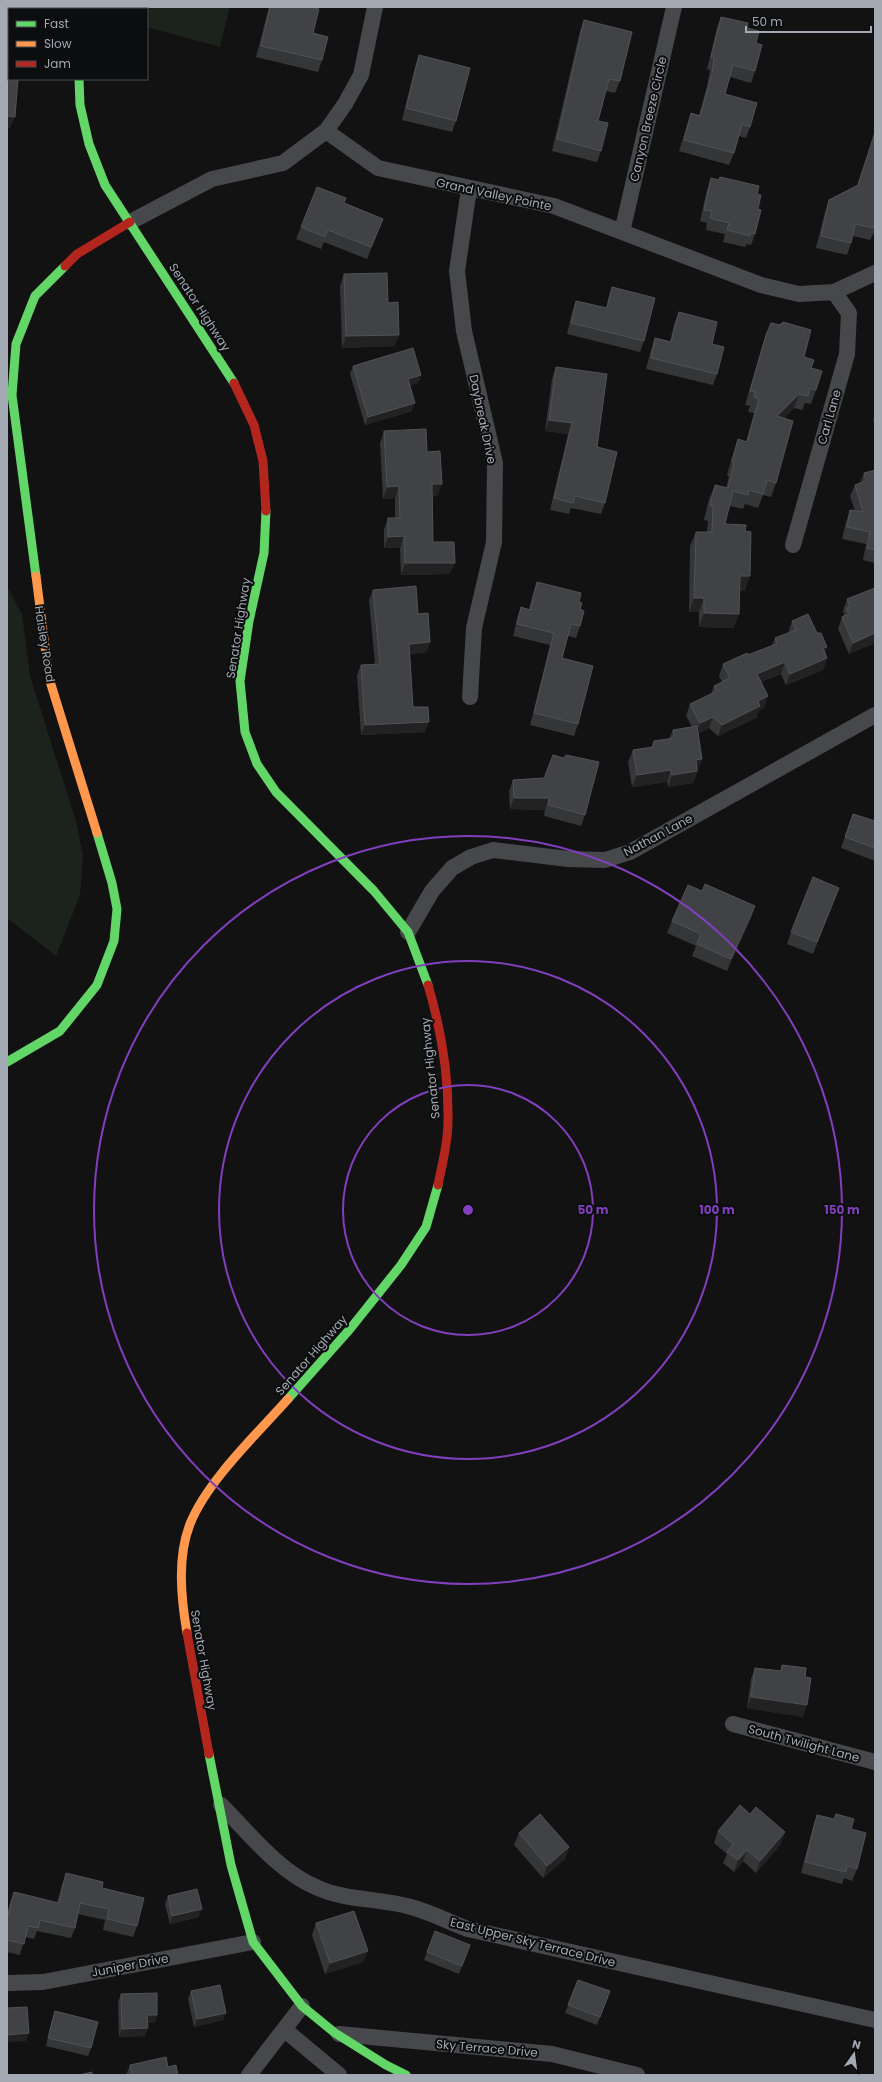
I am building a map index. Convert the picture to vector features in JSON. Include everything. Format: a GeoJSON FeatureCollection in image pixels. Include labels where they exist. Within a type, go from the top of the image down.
{"type":"FeatureCollection","features":[{"type":"Feature","properties":{"kind":"street"},"geometry":{"type":"LineString","coordinates":[[130,222],[212,180],[283,163],[326,131],[346,104],[360,76],[375,7]]}},
{"type":"Feature","properties":{"kind":"street","name":"Canyon Breeze Circle"},"geometry":{"type":"LineString","coordinates":[[622,232],[674,7]]}},
{"type":"Feature","properties":{"kind":"street","name":"Senator Highway"},"geometry":{"type":"LineString","coordinates":[[79,80],[80,105],[89,144],[105,184],[231,376],[254,425],[263,461],[266,510],[264,553],[249,621],[240,681],[245,732],[256,764],[276,792],[374,891],[408,932],[428,984],[438,1020],[447,1088],[448,1123],[444,1156],[426,1227],[401,1265],[350,1329],[209,1488],[190,1524],[182,1564],[182,1602],[196,1690],[221,1805],[231,1865],[253,1942],[302,2006],[335,2033],[386,2065],[406,2075]]}},
{"type":"Feature","properties":{"kind":"street","name":"Grand Valley Pointe"},"geometry":{"type":"LineString","coordinates":[[326,131],[378,168],[469,189],[554,206],[761,285],[799,294],[834,292],[875,273]]}},
{"type":"Feature","properties":{"kind":"street","name":"Daybreak Drive"},"geometry":{"type":"LineString","coordinates":[[469,189],[457,271],[464,331],[494,463],[494,542],[474,628],[470,697]]}},
{"type":"Feature","properties":{"kind":"street","name":"Haisley Road"},"geometry":{"type":"LineString","coordinates":[[7,1062],[60,1032],[96,985],[114,941],[117,909],[112,883],[49,678],[12,395],[11,343],[35,296],[77,254],[130,222]]}},
{"type":"Feature","properties":{"kind":"street","name":"Carl Lane"},"geometry":{"type":"LineString","coordinates":[[793,545],[847,354],[849,314],[834,292]]}},
{"type":"Feature","properties":{"kind":"street","name":"Nathan Lane"},"geometry":{"type":"LineString","coordinates":[[408,932],[432,891],[452,868],[471,857],[493,850],[568,859],[605,860],[630,852],[875,716]]}},
{"type":"Feature","properties":{"kind":"street","name":"South Twilight Lane"},"geometry":{"type":"LineString","coordinates":[[733,1724],[875,1762]]}},
{"type":"Feature","properties":{"kind":"street","name":"East Upper Sky Terrace Drive"},"geometry":{"type":"LineString","coordinates":[[221,1805],[274,1859],[297,1877],[318,1889],[341,1895],[412,1907],[468,1929],[875,2020]]}},
{"type":"Feature","properties":{"kind":"street","name":"Juniper Drive"},"geometry":{"type":"LineString","coordinates":[[7,1983],[43,1982],[253,1942]]}},
{"type":"Feature","properties":{"kind":"street"},"geometry":{"type":"LineString","coordinates":[[249,2075],[302,2006]]}},
{"type":"Feature","properties":{"kind":"street"},"geometry":{"type":"LineString","coordinates":[[285,2030],[339,2075]]}},
{"type":"Feature","properties":{"kind":"street","name":"Sky Terrace Drive"},"geometry":{"type":"LineString","coordinates":[[335,2033],[552,2054],[637,2075]]}},
{"type":"Feature","properties":{"kind":"shaded area"},"geometry":{"type":"Polygon","coordinates":[[[230,7],[220,47],[148,27],[148,8],[96,8],[230,7]]]}},
{"type":"Feature","properties":{"kind":"shaded area"},"geometry":{"type":"Polygon","coordinates":[[[7,586],[22,614],[30,676],[76,821],[83,855],[80,895],[56,956],[7,918],[7,586]]]}},
{"type":"Feature","properties":{"kind":"building"},"geometry":{"type":"Polygon","coordinates":[[[270,7],[311,7],[319,9],[313,33],[328,37],[322,60],[261,46],[270,7]]]}},
{"type":"Feature","properties":{"kind":"building"},"geometry":{"type":"Polygon","coordinates":[[[721,17],[748,23],[747,28],[759,31],[756,43],[762,45],[755,71],[733,65],[725,94],[757,103],[750,127],[742,124],[734,153],[684,140],[691,113],[700,116],[712,74],[714,58],[711,57],[721,17]]]}},
{"type":"Feature","properties":{"kind":"building"},"geometry":{"type":"Polygon","coordinates":[[[584,20],[632,32],[620,81],[609,79],[598,121],[608,123],[601,151],[557,139],[584,20]]]}},
{"type":"Feature","properties":{"kind":"building"},"geometry":{"type":"Polygon","coordinates":[[[419,55],[470,68],[456,121],[406,108],[419,55]]]}},
{"type":"Feature","properties":{"kind":"building"},"geometry":{"type":"Polygon","coordinates":[[[7,65],[8,80],[18,80],[15,117],[7,116],[7,65]]]}},
{"type":"Feature","properties":{"kind":"building"},"geometry":{"type":"Polygon","coordinates":[[[875,132],[875,228],[855,224],[851,243],[821,236],[829,200],[858,185],[875,132]]]}},
{"type":"Feature","properties":{"kind":"building"},"geometry":{"type":"Polygon","coordinates":[[[720,177],[759,186],[757,194],[761,195],[758,209],[761,210],[755,234],[750,233],[750,236],[727,230],[729,223],[710,218],[712,211],[704,210],[711,178],[719,180],[720,177]]]}},
{"type":"Feature","properties":{"kind":"building"},"geometry":{"type":"Polygon","coordinates":[[[317,187],[346,198],[344,203],[383,219],[371,247],[328,230],[325,237],[301,227],[317,187]]]}},
{"type":"Feature","properties":{"kind":"building"},"geometry":{"type":"Polygon","coordinates":[[[387,273],[388,303],[398,302],[399,335],[346,336],[344,274],[387,273]]]}},
{"type":"Feature","properties":{"kind":"building"},"geometry":{"type":"Polygon","coordinates":[[[612,287],[655,298],[644,341],[571,323],[576,301],[607,308],[612,287]]]}},
{"type":"Feature","properties":{"kind":"building"},"geometry":{"type":"Polygon","coordinates":[[[679,312],[717,322],[712,344],[724,347],[717,374],[651,358],[655,338],[671,342],[679,312]]]}},
{"type":"Feature","properties":{"kind":"building"},"geometry":{"type":"Polygon","coordinates":[[[783,322],[811,330],[804,357],[814,360],[811,368],[822,371],[816,390],[810,388],[808,396],[799,394],[777,416],[793,421],[776,483],[767,480],[763,494],[749,490],[748,495],[733,491],[725,524],[746,525],[745,531],[751,532],[750,576],[740,576],[739,614],[704,613],[704,598],[694,598],[696,532],[712,532],[713,506],[710,506],[715,485],[728,488],[734,463],[732,461],[738,439],[747,442],[759,399],[754,397],[755,392],[750,391],[766,335],[771,323],[780,325],[783,322]]]}},
{"type":"Feature","properties":{"kind":"building"},"geometry":{"type":"Polygon","coordinates":[[[413,348],[421,375],[408,379],[415,403],[368,417],[353,366],[413,348]]]}},
{"type":"Feature","properties":{"kind":"building"},"geometry":{"type":"Polygon","coordinates":[[[556,367],[607,374],[597,447],[617,452],[605,503],[575,496],[573,503],[554,498],[572,423],[549,420],[556,367]]]}},
{"type":"Feature","properties":{"kind":"building"},"geometry":{"type":"Polygon","coordinates":[[[426,429],[427,452],[440,451],[442,484],[432,484],[433,542],[454,542],[455,563],[405,563],[404,536],[388,537],[388,518],[400,518],[399,486],[387,487],[384,431],[426,429]]]}},
{"type":"Feature","properties":{"kind":"building"},"geometry":{"type":"Polygon","coordinates":[[[875,470],[875,550],[867,548],[870,532],[847,527],[850,510],[863,512],[855,485],[866,481],[864,473],[875,470]]]}},
{"type":"Feature","properties":{"kind":"building"},"geometry":{"type":"Polygon","coordinates":[[[537,582],[581,593],[579,602],[582,603],[580,609],[584,611],[580,626],[571,624],[562,658],[593,666],[578,724],[534,713],[554,633],[517,624],[521,607],[530,610],[537,582]]]}},
{"type":"Feature","properties":{"kind":"building"},"geometry":{"type":"Polygon","coordinates":[[[416,586],[418,614],[428,613],[430,642],[409,644],[413,707],[428,707],[429,722],[365,725],[361,665],[380,664],[373,590],[416,586]]]}},
{"type":"Feature","properties":{"kind":"building"},"geometry":{"type":"Polygon","coordinates":[[[875,588],[875,633],[853,643],[842,617],[849,614],[846,608],[850,607],[847,599],[875,588]]]}},
{"type":"Feature","properties":{"kind":"building"},"geometry":{"type":"Polygon","coordinates":[[[808,614],[817,633],[821,633],[827,647],[823,648],[827,658],[790,674],[785,662],[757,674],[768,696],[758,701],[760,706],[722,725],[713,717],[700,723],[690,704],[717,691],[714,686],[730,678],[723,664],[747,653],[748,655],[777,644],[775,638],[796,630],[792,621],[808,614]]]}},
{"type":"Feature","properties":{"kind":"building"},"geometry":{"type":"Polygon","coordinates":[[[697,726],[702,759],[696,760],[697,771],[672,775],[671,770],[637,775],[633,750],[653,747],[654,741],[674,738],[673,730],[697,726]]]}},
{"type":"Feature","properties":{"kind":"building"},"geometry":{"type":"Polygon","coordinates":[[[553,755],[564,758],[566,755],[599,762],[585,815],[548,805],[549,798],[514,798],[513,780],[544,778],[553,755]]]}},
{"type":"Feature","properties":{"kind":"building"},"geometry":{"type":"Polygon","coordinates":[[[853,814],[875,821],[875,848],[845,837],[853,814]]]}},
{"type":"Feature","properties":{"kind":"building"},"geometry":{"type":"Polygon","coordinates":[[[813,877],[839,888],[817,942],[791,932],[813,877]]]}},
{"type":"Feature","properties":{"kind":"building"},"geometry":{"type":"Polygon","coordinates":[[[705,884],[755,906],[731,959],[697,944],[701,934],[672,921],[688,885],[702,891],[705,884]]]}},
{"type":"Feature","properties":{"kind":"building"},"geometry":{"type":"Polygon","coordinates":[[[782,1665],[806,1668],[805,1677],[811,1678],[807,1705],[751,1697],[755,1668],[781,1671],[782,1665]]]}},
{"type":"Feature","properties":{"kind":"building"},"geometry":{"type":"Polygon","coordinates":[[[740,1805],[750,1814],[756,1807],[785,1832],[760,1861],[747,1850],[738,1860],[727,1852],[733,1844],[718,1831],[740,1805]]]}},
{"type":"Feature","properties":{"kind":"building"},"geometry":{"type":"Polygon","coordinates":[[[540,1814],[569,1847],[547,1866],[519,1833],[540,1814]]]}},
{"type":"Feature","properties":{"kind":"building"},"geometry":{"type":"Polygon","coordinates":[[[836,1814],[854,1819],[851,1829],[866,1833],[857,1869],[847,1866],[846,1872],[805,1862],[817,1815],[834,1819],[836,1814]]]}},
{"type":"Feature","properties":{"kind":"building"},"geometry":{"type":"Polygon","coordinates":[[[66,1873],[103,1882],[102,1888],[144,1898],[137,1926],[107,1919],[109,1909],[80,1903],[75,1928],[40,1920],[38,1928],[28,1926],[24,1944],[7,1940],[7,1919],[14,1892],[59,1903],[66,1873]]]}},
{"type":"Feature","properties":{"kind":"building"},"geometry":{"type":"Polygon","coordinates":[[[197,1889],[202,1909],[172,1916],[168,1896],[197,1889]]]}},
{"type":"Feature","properties":{"kind":"building"},"geometry":{"type":"Polygon","coordinates":[[[354,1911],[368,1951],[330,1963],[316,1923],[354,1911]]]}},
{"type":"Feature","properties":{"kind":"building"},"geometry":{"type":"Polygon","coordinates":[[[435,1931],[470,1945],[462,1966],[427,1952],[435,1931]]]}},
{"type":"Feature","properties":{"kind":"building"},"geometry":{"type":"Polygon","coordinates":[[[578,1980],[610,1991],[600,2017],[568,2005],[578,1980]]]}},
{"type":"Feature","properties":{"kind":"building"},"geometry":{"type":"Polygon","coordinates":[[[220,1985],[226,2013],[197,2019],[191,1991],[220,1985]]]}},
{"type":"Feature","properties":{"kind":"building"},"geometry":{"type":"Polygon","coordinates":[[[157,1993],[157,2015],[147,2015],[148,2028],[122,2029],[121,1994],[157,1993]]]}},
{"type":"Feature","properties":{"kind":"building"},"geometry":{"type":"Polygon","coordinates":[[[27,2007],[29,2033],[7,2035],[7,2008],[27,2007]]]}},
{"type":"Feature","properties":{"kind":"building"},"geometry":{"type":"Polygon","coordinates":[[[55,2011],[98,2022],[91,2048],[48,2038],[55,2011]]]}},
{"type":"Feature","properties":{"kind":"building"},"geometry":{"type":"Polygon","coordinates":[[[166,2057],[168,2067],[176,2065],[178,2075],[132,2075],[130,2065],[166,2057]]]}},
{"type":"Feature","properties":{"kind":"building"},"geometry":{"type":"Polygon","coordinates":[[[92,2072],[92,2075],[79,2075],[92,2072]]]}},
{"type":"Feature","properties":{"kind":"traffic: fast"},"geometry":{"type":"LineString","coordinates":[[79,80],[80,105],[89,144],[105,185],[234,383]]}},
{"type":"Feature","properties":{"kind":"traffic: fast"},"geometry":{"type":"LineString","coordinates":[[36,576],[12,395],[16,344],[35,296],[65,266]]}},
{"type":"Feature","properties":{"kind":"traffic: fast"},"geometry":{"type":"LineString","coordinates":[[266,511],[264,553],[249,621],[240,681],[245,732],[257,764],[276,792],[374,891],[408,932],[428,985]]}},
{"type":"Feature","properties":{"kind":"traffic: fast"},"geometry":{"type":"LineString","coordinates":[[7,1062],[60,1031],[97,985],[114,941],[117,909],[112,883],[97,833]]}},
{"type":"Feature","properties":{"kind":"traffic: fast"},"geometry":{"type":"LineString","coordinates":[[288,1399],[350,1329],[401,1265],[426,1227],[438,1185]]}},
{"type":"Feature","properties":{"kind":"traffic: fast"},"geometry":{"type":"LineString","coordinates":[[209,1754],[231,1865],[253,1942],[302,2006],[335,2033],[386,2065],[406,2075]]}},
{"type":"Feature","properties":{"kind":"traffic: slow"},"geometry":{"type":"LineString","coordinates":[[36,576],[49,678],[97,833]]}},
{"type":"Feature","properties":{"kind":"traffic: slow"},"geometry":{"type":"LineString","coordinates":[[187,1633],[181,1578],[183,1550],[190,1524],[208,1491],[220,1475],[288,1399]]}},
{"type":"Feature","properties":{"kind":"traffic: jam"},"geometry":{"type":"LineString","coordinates":[[65,266],[77,254],[130,222]]}},
{"type":"Feature","properties":{"kind":"traffic: jam"},"geometry":{"type":"LineString","coordinates":[[234,383],[254,425],[263,461],[266,511]]}},
{"type":"Feature","properties":{"kind":"traffic: jam"},"geometry":{"type":"LineString","coordinates":[[428,985],[437,1018],[446,1070],[448,1105],[447,1138],[438,1185]]}},
{"type":"Feature","properties":{"kind":"traffic: jam"},"geometry":{"type":"LineString","coordinates":[[187,1633],[209,1754]]}}]}
